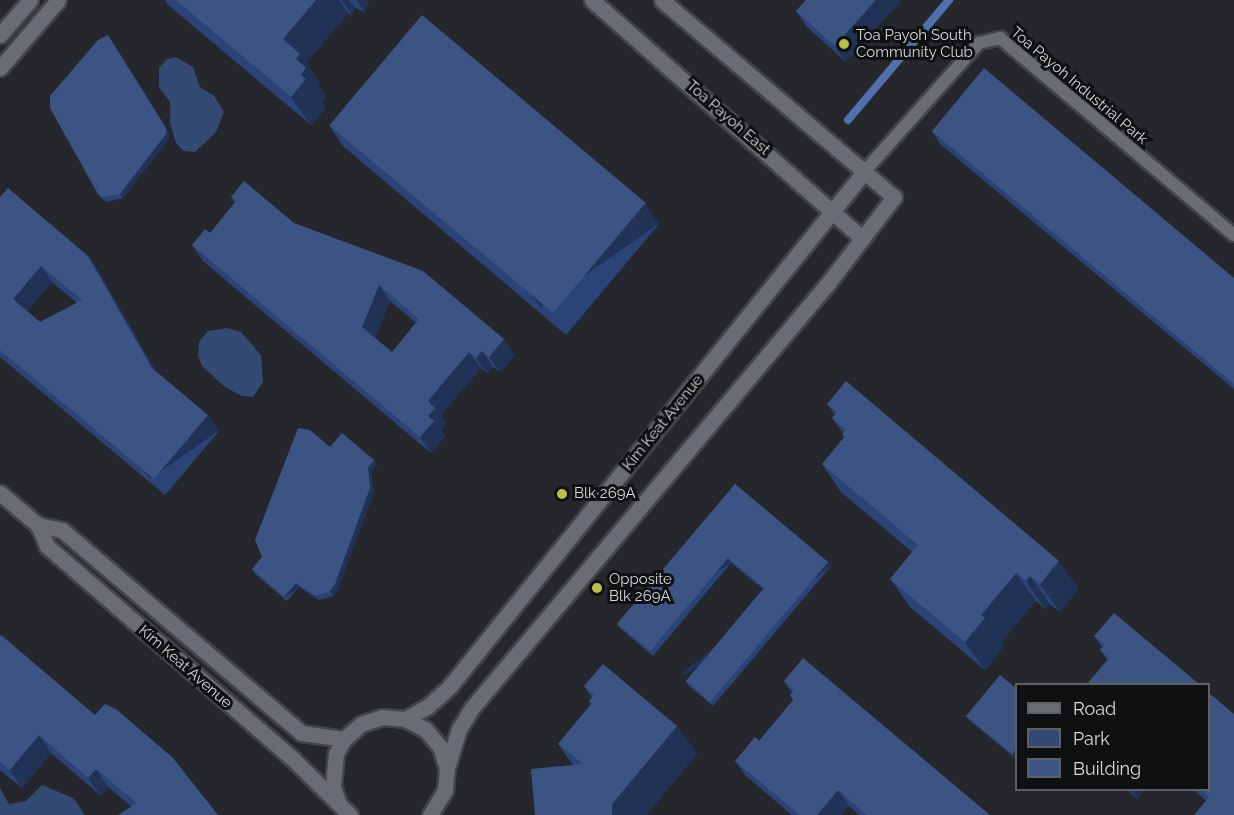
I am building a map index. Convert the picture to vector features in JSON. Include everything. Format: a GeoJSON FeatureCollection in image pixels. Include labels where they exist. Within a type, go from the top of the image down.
{"type":"FeatureCollection","features":[{"type":"Feature","properties":{"kind":"street"},"geometry":{"type":"LineString","coordinates":[[0,35],[30,0]]}},
{"type":"Feature","properties":{"kind":"street"},"geometry":{"type":"LineString","coordinates":[[0,68],[58,0]]}},
{"type":"Feature","properties":{"kind":"street","name":"Toa Payoh East"},"geometry":{"type":"LineString","coordinates":[[592,0],[862,238]]}},
{"type":"Feature","properties":{"kind":"street"},"geometry":{"type":"LineString","coordinates":[[430,815],[445,790],[447,768],[458,731],[471,709],[894,197],[662,0]]}},
{"type":"Feature","properties":{"kind":"street","name":"Kim Keat Avenue"},"geometry":{"type":"LineString","coordinates":[[405,719],[427,707],[450,686],[834,213],[864,172]]}},
{"type":"Feature","properties":{"kind":"street","name":"Kim Keat Avenue"},"geometry":{"type":"LineString","coordinates":[[0,493],[38,525],[47,546],[344,809]]}},
{"type":"Feature","properties":{"kind":"street","name":"Kim Keat Avenue"},"geometry":{"type":"LineString","coordinates":[[38,525],[62,530],[301,733],[344,739],[332,770],[344,809]]}},
{"type":"Feature","properties":{"kind":"street"},"geometry":{"type":"LineString","coordinates":[[344,739],[361,724],[382,717],[405,719],[425,729],[440,747],[447,768]]}},
{"type":"Feature","properties":{"kind":"lane","name":"Toa Payoh Industrial Park"},"geometry":{"type":"LineString","coordinates":[[864,172],[979,43],[1000,38],[1234,235]]}},
{"type":"Feature","properties":{"kind":"green space"},"geometry":{"type":"Polygon","coordinates":[[[176,57],[193,67],[200,87],[214,96],[224,112],[216,132],[195,152],[184,151],[176,143],[170,123],[170,102],[159,87],[159,68],[167,59],[176,57]]]}},
{"type":"Feature","properties":{"kind":"green space"},"geometry":{"type":"Polygon","coordinates":[[[227,328],[241,332],[261,355],[263,382],[253,397],[242,396],[225,387],[202,366],[198,355],[199,342],[208,331],[227,328]]]}},
{"type":"Feature","properties":{"kind":"green space"},"geometry":{"type":"Polygon","coordinates":[[[42,785],[73,798],[85,815],[0,815],[0,788],[9,804],[26,801],[42,785]]]}},
{"type":"Feature","properties":{"kind":"building"},"geometry":{"type":"Polygon","coordinates":[[[176,0],[316,0],[283,39],[300,54],[296,59],[306,68],[301,75],[306,79],[291,97],[176,0]]]}},
{"type":"Feature","properties":{"kind":"building"},"geometry":{"type":"Polygon","coordinates":[[[806,0],[876,0],[835,46],[796,11],[806,0]]]}},
{"type":"Feature","properties":{"kind":"building"},"geometry":{"type":"Polygon","coordinates":[[[422,15],[646,203],[553,313],[329,125],[422,15]]]}},
{"type":"Feature","properties":{"kind":"building"},"geometry":{"type":"Polygon","coordinates":[[[108,35],[166,128],[166,134],[120,194],[104,197],[98,194],[50,108],[50,96],[98,40],[108,35]]]}},
{"type":"Feature","properties":{"kind":"building"},"geometry":{"type":"Polygon","coordinates":[[[984,68],[1234,278],[1234,384],[932,131],[984,68]]]}},
{"type":"Feature","properties":{"kind":"building"},"geometry":{"type":"Polygon","coordinates":[[[244,181],[294,223],[423,271],[504,339],[489,357],[482,351],[476,358],[469,352],[428,401],[435,408],[428,416],[434,421],[420,437],[192,245],[205,229],[210,233],[236,201],[231,197],[244,181]],[[379,285],[362,327],[392,352],[419,319],[379,285]]]}},
{"type":"Feature","properties":{"kind":"building"},"geometry":{"type":"Polygon","coordinates":[[[8,188],[88,256],[152,368],[208,415],[154,479],[0,350],[0,197],[8,188]],[[41,266],[13,299],[40,322],[82,300],[41,266]]]}},
{"type":"Feature","properties":{"kind":"building"},"geometry":{"type":"Polygon","coordinates":[[[846,381],[1059,561],[1040,584],[1030,576],[1026,581],[1016,573],[981,615],[985,618],[965,642],[890,579],[918,545],[822,464],[845,437],[842,434],[846,430],[832,418],[837,412],[827,404],[846,381]]]}},
{"type":"Feature","properties":{"kind":"building"},"geometry":{"type":"Polygon","coordinates":[[[298,428],[310,430],[330,447],[342,433],[374,460],[368,468],[370,488],[335,584],[330,591],[316,596],[296,583],[284,597],[252,569],[262,557],[255,540],[298,428]]]}},
{"type":"Feature","properties":{"kind":"building"},"geometry":{"type":"Polygon","coordinates":[[[735,484],[828,562],[710,702],[686,681],[764,588],[728,558],[650,651],[617,624],[735,484]]]}},
{"type":"Feature","properties":{"kind":"building"},"geometry":{"type":"Polygon","coordinates":[[[1114,613],[1198,683],[1088,683],[1109,658],[1100,650],[1105,645],[1094,636],[1114,613]]]}},
{"type":"Feature","properties":{"kind":"building"},"geometry":{"type":"Polygon","coordinates":[[[1,635],[95,715],[105,704],[116,709],[173,758],[218,815],[118,815],[137,803],[96,769],[88,778],[39,735],[10,770],[0,762],[1,635]]]}},
{"type":"Feature","properties":{"kind":"building"},"geometry":{"type":"Polygon","coordinates":[[[803,658],[990,815],[867,815],[838,790],[817,815],[800,815],[735,761],[755,737],[759,741],[794,699],[790,695],[794,690],[784,681],[803,658]]]}},
{"type":"Feature","properties":{"kind":"building"},"geometry":{"type":"Polygon","coordinates":[[[603,664],[677,726],[612,804],[612,815],[535,815],[531,769],[583,764],[558,744],[592,703],[589,701],[594,695],[584,686],[603,664]]]}},
{"type":"Feature","properties":{"kind":"building"},"geometry":{"type":"Polygon","coordinates":[[[1000,675],[1015,687],[1015,750],[1012,754],[966,716],[1000,675]]]}},
{"type":"Feature","properties":{"kind":"building"},"geometry":{"type":"Polygon","coordinates":[[[1210,694],[1234,714],[1234,815],[1194,815],[1209,797],[1203,791],[1210,791],[1210,694]]]}},
{"type":"Feature","properties":{"kind":"waterway"},"geometry":{"type":"LineString","coordinates":[[848,120],[949,0]]}},
{"type":"Feature","properties":{"kind":"place","name":"Toa Payoh South Community Club"},"geometry":{"type":"Point","coordinates":[844,44]}},
{"type":"Feature","properties":{"kind":"place","name":"Blk 269A"},"geometry":{"type":"Point","coordinates":[562,494]}},
{"type":"Feature","properties":{"kind":"place","name":"Opposite Blk 269A"},"geometry":{"type":"Point","coordinates":[597,588]}}]}
